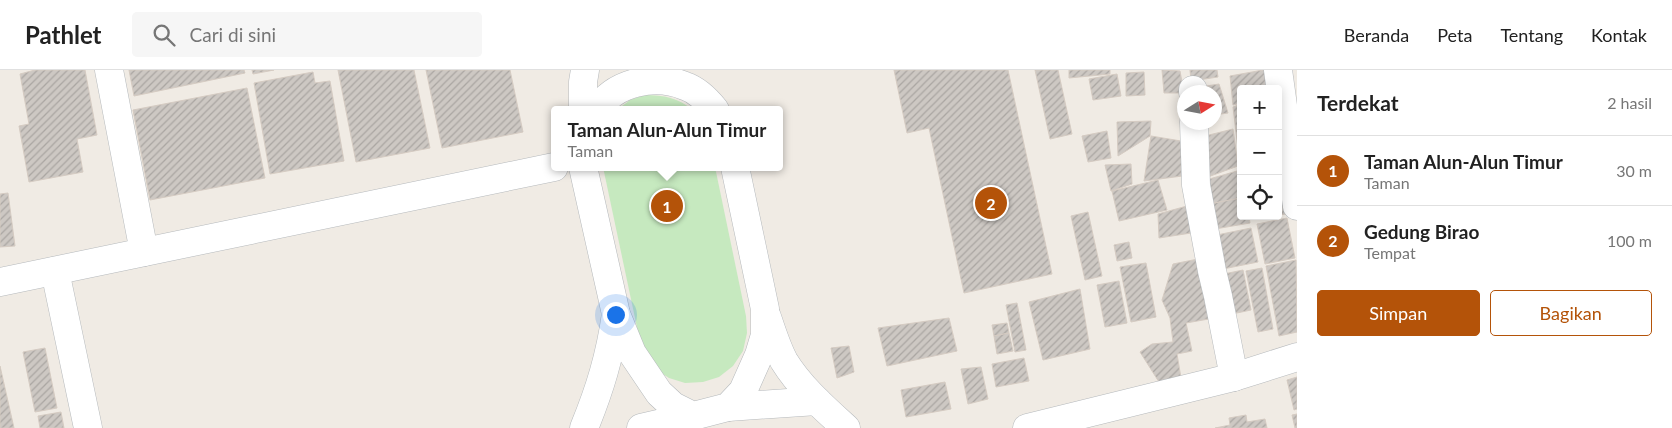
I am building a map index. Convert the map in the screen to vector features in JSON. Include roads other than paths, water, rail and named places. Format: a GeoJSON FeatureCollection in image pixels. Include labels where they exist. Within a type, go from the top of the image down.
{"type":"FeatureCollection","features":[{"type":"Feature","properties":{"kind":"street"},"geometry":{"type":"LineString","coordinates":[[109,70],[144,252]]}},
{"type":"Feature","properties":{"kind":"street"},"geometry":{"type":"LineString","coordinates":[[583,106],[585,70]]}},
{"type":"Feature","properties":{"kind":"street"},"geometry":{"type":"LineString","coordinates":[[692,70],[710,104]]}},
{"type":"Feature","properties":{"kind":"street"},"geometry":{"type":"LineString","coordinates":[[1278,70],[1297,206]]}},
{"type":"Feature","properties":{"kind":"street"},"geometry":{"type":"LineString","coordinates":[[600,106],[618,90],[639,82],[663,80],[686,86],[710,104]]}},
{"type":"Feature","properties":{"kind":"street"},"geometry":{"type":"LineString","coordinates":[[1194,130],[1196,185],[1234,377]]}},
{"type":"Feature","properties":{"kind":"street"},"geometry":{"type":"LineString","coordinates":[[0,282],[551,168]]}},
{"type":"Feature","properties":{"kind":"street"},"geometry":{"type":"LineString","coordinates":[[584,171],[616,314],[632,353],[647,378],[659,393],[673,406],[693,416]]}},
{"type":"Feature","properties":{"kind":"street"},"geometry":{"type":"LineString","coordinates":[[736,171],[771,330],[792,373],[817,401],[846,428]]}},
{"type":"Feature","properties":{"kind":"street"},"geometry":{"type":"LineString","coordinates":[[55,271],[88,428]]}},
{"type":"Feature","properties":{"kind":"street"},"geometry":{"type":"LineString","coordinates":[[728,407],[743,391],[759,356],[765,335],[765,309]]}},
{"type":"Feature","properties":{"kind":"street"},"geometry":{"type":"LineString","coordinates":[[584,428],[600,387],[612,345],[616,314]]}},
{"type":"Feature","properties":{"kind":"street"},"geometry":{"type":"LineString","coordinates":[[1027,428],[1234,377],[1297,357]]}},
{"type":"Feature","properties":{"kind":"street"},"geometry":{"type":"LineString","coordinates":[[641,428],[728,407],[817,401]]}},
{"type":"Feature","properties":{"kind":"place","name":"Gedung Birao"},"geometry":{"type":"Point","coordinates":[991,203]}},
{"type":"Feature","properties":{"kind":"place","name":"Taman Alun-Alun Timur"},"geometry":{"type":"Point","coordinates":[667,206]}}]}
